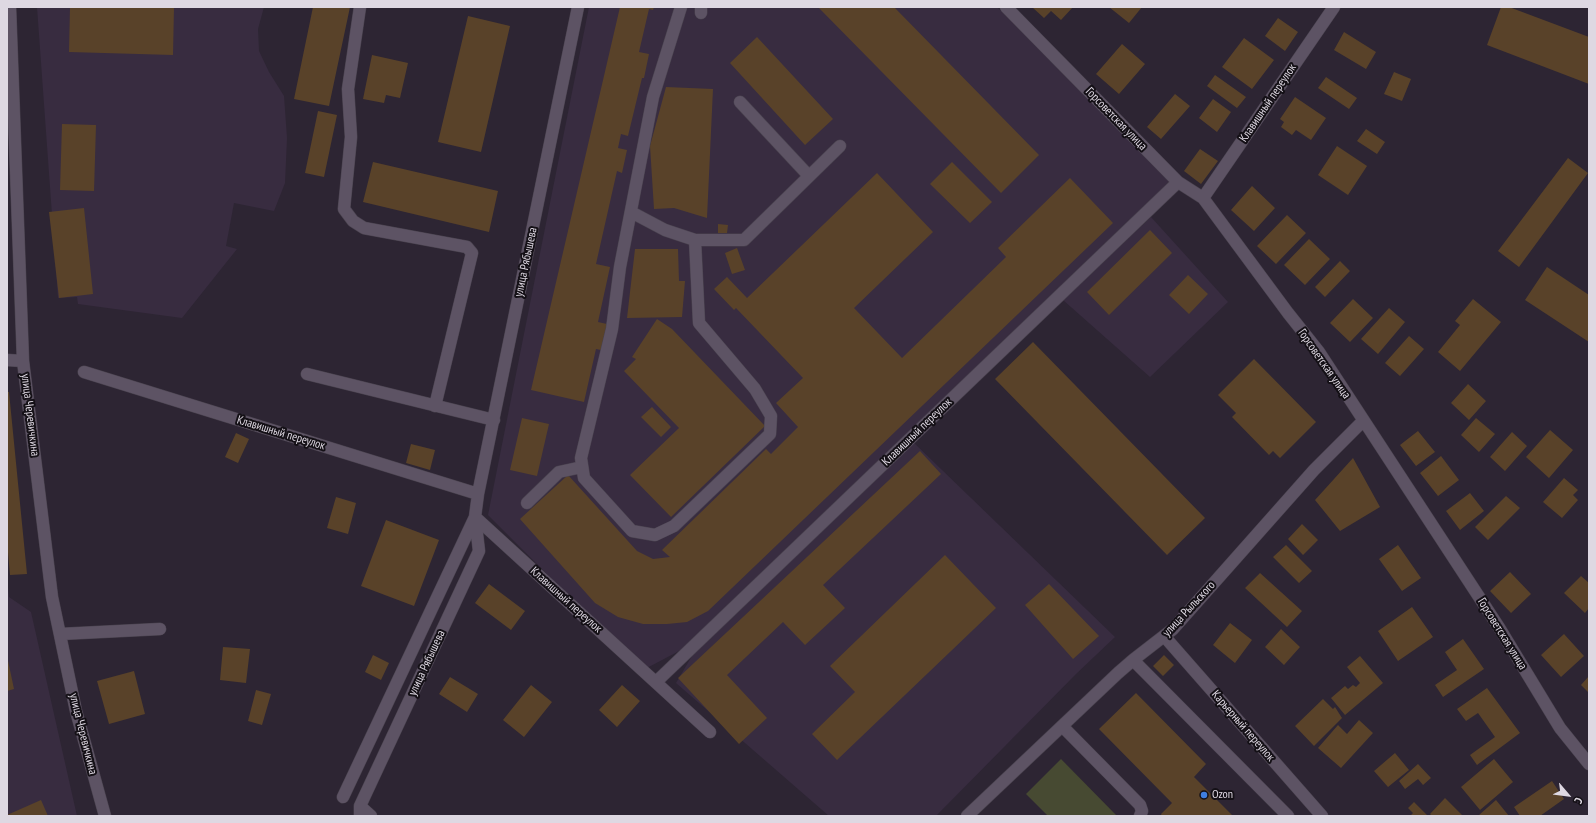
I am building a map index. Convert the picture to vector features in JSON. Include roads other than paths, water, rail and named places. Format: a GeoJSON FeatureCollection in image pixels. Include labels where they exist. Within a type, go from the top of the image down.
{"type":"FeatureCollection","features":[{"type":"Feature","properties":{"kind":"street","name":"улица Черевичкина"},"geometry":{"type":"LineString","coordinates":[[10,7],[23,361],[52,597],[76,711],[105,816]]}},
{"type":"Feature","properties":{"kind":"street"},"geometry":{"type":"LineString","coordinates":[[360,7],[348,89],[351,137],[344,209],[353,221],[364,228],[467,246],[472,253],[435,406]]}},
{"type":"Feature","properties":{"kind":"street","name":"улица Рябышева"},"geometry":{"type":"LineString","coordinates":[[372,816],[360,811],[479,551],[475,518],[478,494],[578,7]]}},
{"type":"Feature","properties":{"kind":"street"},"geometry":{"type":"LineString","coordinates":[[681,7],[653,97],[620,267],[612,329],[581,458],[584,478],[632,531],[655,535],[674,526],[770,434],[771,416],[756,389],[699,323],[695,240]]}},
{"type":"Feature","properties":{"kind":"street","name":"Горсоветская улица"},"geometry":{"type":"LineString","coordinates":[[1006,7],[1178,182],[1203,198],[1319,352],[1500,629],[1560,728],[1589,764]]}},
{"type":"Feature","properties":{"kind":"street","name":"Клавишный переулок"},"geometry":{"type":"LineString","coordinates":[[1203,198],[1334,7]]}},
{"type":"Feature","properties":{"kind":"street"},"geometry":{"type":"LineString","coordinates":[[740,102],[809,176]]}},
{"type":"Feature","properties":{"kind":"street"},"geometry":{"type":"LineString","coordinates":[[631,212],[665,230],[695,240],[744,240],[840,146]]}},
{"type":"Feature","properties":{"kind":"street","name":"Клавишный переулок"},"geometry":{"type":"LineString","coordinates":[[656,682],[1178,182]]}},
{"type":"Feature","properties":{"kind":"street"},"geometry":{"type":"LineString","coordinates":[[7,360],[23,361]]}},
{"type":"Feature","properties":{"kind":"street","name":"Клавишный переулок"},"geometry":{"type":"LineString","coordinates":[[84,372],[478,494]]}},
{"type":"Feature","properties":{"kind":"street"},"geometry":{"type":"LineString","coordinates":[[308,374],[494,420]]}},
{"type":"Feature","properties":{"kind":"street","name":"улица Рыльского"},"geometry":{"type":"LineString","coordinates":[[967,816],[1133,660],[1173,629],[1314,470],[1363,420]]}},
{"type":"Feature","properties":{"kind":"street"},"geometry":{"type":"LineString","coordinates":[[527,503],[558,472],[582,467]]}},
{"type":"Feature","properties":{"kind":"street","name":"улица Рябышева"},"geometry":{"type":"LineString","coordinates":[[343,797],[475,518]]}},
{"type":"Feature","properties":{"kind":"street","name":"Клавишный переулок"},"geometry":{"type":"LineString","coordinates":[[475,518],[710,732]]}},
{"type":"Feature","properties":{"kind":"street"},"geometry":{"type":"LineString","coordinates":[[429,616],[444,625]]}},
{"type":"Feature","properties":{"kind":"street"},"geometry":{"type":"LineString","coordinates":[[60,634],[160,629]]}},
{"type":"Feature","properties":{"kind":"street","name":"Карьерный переулок"},"geometry":{"type":"LineString","coordinates":[[1164,636],[1322,816]]}},
{"type":"Feature","properties":{"kind":"street"},"geometry":{"type":"LineString","coordinates":[[1133,660],[1288,816]]}},
{"type":"Feature","properties":{"kind":"street"},"geometry":{"type":"LineString","coordinates":[[1062,726],[1140,805],[1142,811],[1140,816]]}},
{"type":"Feature","properties":{"kind":"place","name":"Ozon"},"geometry":{"type":"Point","coordinates":[1204,795]}}]}
